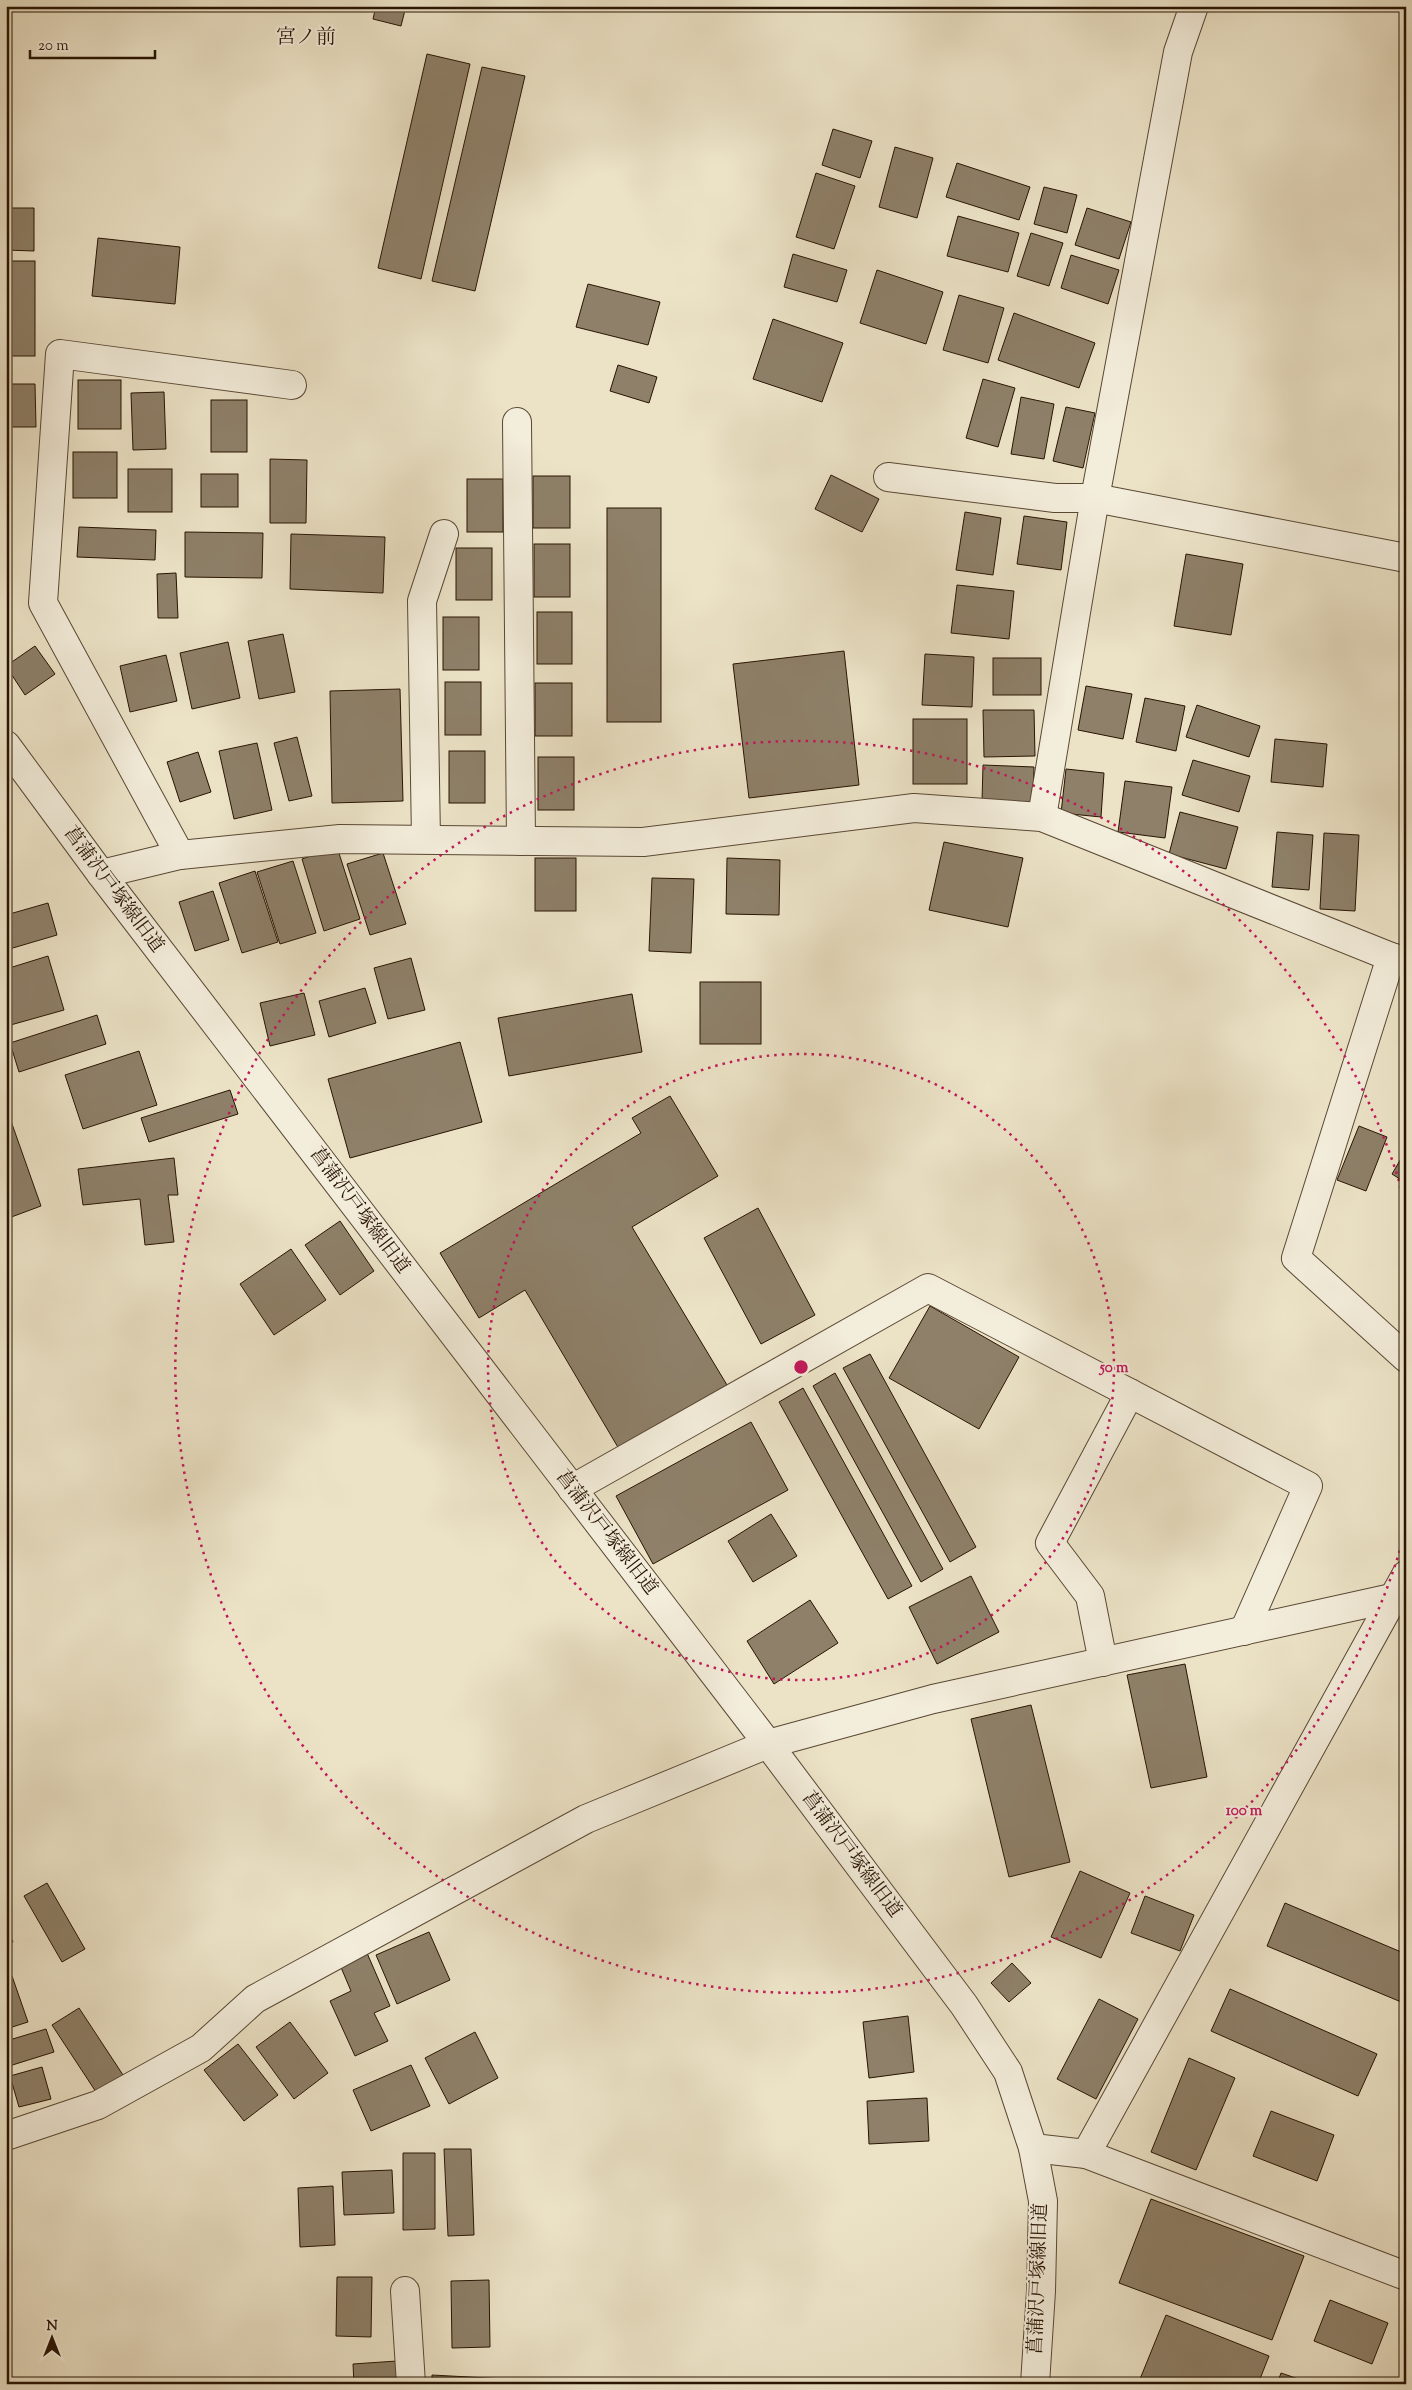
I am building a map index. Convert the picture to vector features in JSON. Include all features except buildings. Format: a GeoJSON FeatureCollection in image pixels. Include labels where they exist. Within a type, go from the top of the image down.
{"type":"FeatureCollection","features":[{"type":"Feature","properties":{"kind":"street"},"geometry":{"type":"LineString","coordinates":[[1042,816],[1095,498],[1178,52],[1194,6]]}},
{"type":"Feature","properties":{"kind":"street"},"geometry":{"type":"LineString","coordinates":[[180,856],[43,602],[60,354],[292,385]]}},
{"type":"Feature","properties":{"kind":"street"},"geometry":{"type":"LineString","coordinates":[[517,422],[521,841]]}},
{"type":"Feature","properties":{"kind":"street"},"geometry":{"type":"LineString","coordinates":[[888,477],[1055,498],[1095,498],[1406,558]]}},
{"type":"Feature","properties":{"kind":"street"},"geometry":{"type":"LineString","coordinates":[[426,840],[422,601],[444,534]]}},
{"type":"Feature","properties":{"kind":"street","name":"菖蒲沢戸塚線旧道"},"geometry":{"type":"LineString","coordinates":[[6,745],[101,874],[768,1744],[964,2005],[1008,2072],[1033,2148],[1043,2201],[1041,2290],[1035,2384]]}},
{"type":"Feature","properties":{"kind":"street"},"geometry":{"type":"LineString","coordinates":[[101,874],[180,856],[340,839],[643,842],[914,808],[1042,816],[1398,959],[1296,1258],[1406,1358]]}},
{"type":"Feature","properties":{"kind":"street"},"geometry":{"type":"LineString","coordinates":[[572,1488],[928,1288],[1308,1486],[1244,1631]]}},
{"type":"Feature","properties":{"kind":"street"},"geometry":{"type":"LineString","coordinates":[[1103,1662],[1090,1596],[1050,1544],[1130,1393]]}},
{"type":"Feature","properties":{"kind":"street"},"geometry":{"type":"LineString","coordinates":[[6,2136],[98,2105],[202,2048],[255,1999],[586,1819],[768,1744],[933,1699],[1244,1631],[1399,1586]]}},
{"type":"Feature","properties":{"kind":"street"},"geometry":{"type":"LineString","coordinates":[[1086,2154],[1399,1586]]}},
{"type":"Feature","properties":{"kind":"street"},"geometry":{"type":"LineString","coordinates":[[1033,2148],[1086,2154],[1406,2276]]}},
{"type":"Feature","properties":{"kind":"street"},"geometry":{"type":"LineString","coordinates":[[405,2290],[411,2384]]}},
{"type":"Feature","properties":{"kind":"district","name":"宮ノ前"},"geometry":{"type":"Point","coordinates":[306,38]}}]}
